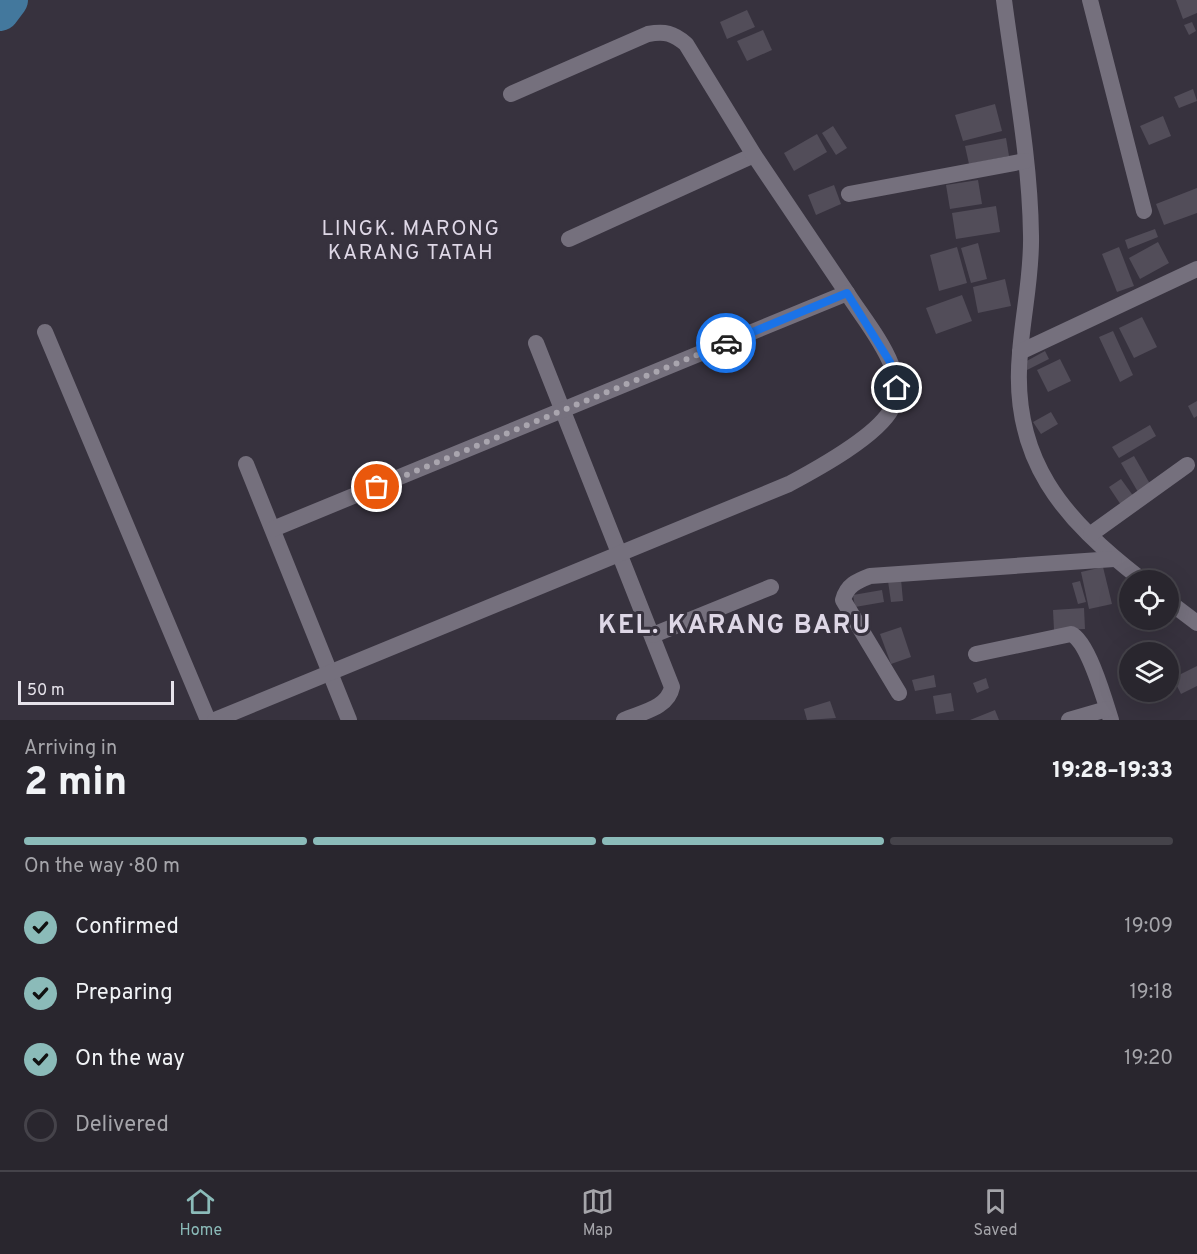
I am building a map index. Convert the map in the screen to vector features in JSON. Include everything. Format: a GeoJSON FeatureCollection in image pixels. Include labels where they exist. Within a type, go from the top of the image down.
{"type":"FeatureCollection","features":[{"type":"Feature","properties":{"kind":"street"},"geometry":{"type":"LineString","coordinates":[[1004,0],[1031,232],[1031,275],[1020,352],[1018,396],[1020,417],[1033,458],[1052,490],[1114,559],[1129,570]]}},
{"type":"Feature","properties":{"kind":"street"},"geometry":{"type":"LineString","coordinates":[[1090,0],[1144,211]]}},
{"type":"Feature","properties":{"kind":"street"},"geometry":{"type":"LineString","coordinates":[[215,720],[789,484],[820,468],[883,421],[892,409],[896,398],[894,375],[890,362],[847,293],[754,155],[686,44],[674,34],[661,31],[648,34],[511,94]]}},
{"type":"Feature","properties":{"kind":"street"},"geometry":{"type":"LineString","coordinates":[[569,239],[754,155]]}},
{"type":"Feature","properties":{"kind":"street"},"geometry":{"type":"LineString","coordinates":[[849,194],[1024,161]]}},
{"type":"Feature","properties":{"kind":"street"},"geometry":{"type":"LineString","coordinates":[[1020,352],[1197,269]]}},
{"type":"Feature","properties":{"kind":"street"},"geometry":{"type":"LineString","coordinates":[[273,529],[847,293]]}},
{"type":"Feature","properties":{"kind":"street"},"geometry":{"type":"LineString","coordinates":[[45,332],[208,720]]}},
{"type":"Feature","properties":{"kind":"street"},"geometry":{"type":"LineString","coordinates":[[536,343],[672,687],[670,698],[664,703],[624,720]]}},
{"type":"Feature","properties":{"kind":"street"},"geometry":{"type":"LineString","coordinates":[[246,464],[350,720]]}},
{"type":"Feature","properties":{"kind":"street"},"geometry":{"type":"LineString","coordinates":[[1091,534],[1186,465]]}},
{"type":"Feature","properties":{"kind":"street"},"geometry":{"type":"LineString","coordinates":[[899,693],[843,600],[845,590],[851,585],[870,576],[1114,559]]}},
{"type":"Feature","properties":{"kind":"street"},"geometry":{"type":"LineString","coordinates":[[653,635],[771,587]]}},
{"type":"Feature","properties":{"kind":"street"},"geometry":{"type":"LineString","coordinates":[[1179,608],[1196,620]]}},
{"type":"Feature","properties":{"kind":"street"},"geometry":{"type":"LineString","coordinates":[[976,654],[1071,634],[1076,636],[1084,648],[1109,714],[1069,720]]}},
{"type":"Feature","properties":{"kind":"building"},"geometry":{"type":"Polygon","coordinates":[[[1176,0],[1197,0],[1197,13],[1183,19],[1176,0]]]}},
{"type":"Feature","properties":{"kind":"building"},"geometry":{"type":"Polygon","coordinates":[[[747,10],[755,27],[727,39],[720,22],[747,10]]]}},
{"type":"Feature","properties":{"kind":"building"},"geometry":{"type":"Polygon","coordinates":[[[1192,22],[1196,31],[1189,35],[1184,25],[1192,22]]]}},
{"type":"Feature","properties":{"kind":"building"},"geometry":{"type":"Polygon","coordinates":[[[763,30],[772,50],[747,61],[737,41],[763,30]]]}},
{"type":"Feature","properties":{"kind":"building"},"geometry":{"type":"Polygon","coordinates":[[[1193,89],[1197,101],[1179,108],[1174,97],[1193,89]]]}},
{"type":"Feature","properties":{"kind":"building"},"geometry":{"type":"Polygon","coordinates":[[[995,104],[1002,131],[963,141],[955,115],[995,104]]]}},
{"type":"Feature","properties":{"kind":"building"},"geometry":{"type":"Polygon","coordinates":[[[1163,116],[1171,136],[1149,145],[1140,126],[1163,116]]]}},
{"type":"Feature","properties":{"kind":"building"},"geometry":{"type":"Polygon","coordinates":[[[833,126],[847,148],[836,155],[822,133],[833,126]]]}},
{"type":"Feature","properties":{"kind":"building"},"geometry":{"type":"Polygon","coordinates":[[[817,134],[827,152],[794,171],[784,153],[817,134]]]}},
{"type":"Feature","properties":{"kind":"building"},"geometry":{"type":"Polygon","coordinates":[[[1006,138],[1009,156],[969,164],[965,146],[1006,138]]]}},
{"type":"Feature","properties":{"kind":"building"},"geometry":{"type":"Polygon","coordinates":[[[978,180],[982,204],[950,209],[946,185],[978,180]]]}},
{"type":"Feature","properties":{"kind":"building"},"geometry":{"type":"Polygon","coordinates":[[[834,185],[841,204],[816,215],[808,195],[834,185]]]}},
{"type":"Feature","properties":{"kind":"building"},"geometry":{"type":"Polygon","coordinates":[[[1197,188],[1197,213],[1164,225],[1156,204],[1197,188]]]}},
{"type":"Feature","properties":{"kind":"building"},"geometry":{"type":"Polygon","coordinates":[[[996,206],[1000,232],[956,239],[952,213],[996,206]]]}},
{"type":"Feature","properties":{"kind":"building"},"geometry":{"type":"Polygon","coordinates":[[[1155,229],[1158,237],[1128,249],[1125,240],[1155,229]]]}},
{"type":"Feature","properties":{"kind":"building"},"geometry":{"type":"Polygon","coordinates":[[[1158,242],[1169,263],[1140,279],[1129,258],[1158,242]]]}},
{"type":"Feature","properties":{"kind":"building"},"geometry":{"type":"Polygon","coordinates":[[[978,243],[987,279],[971,283],[961,248],[978,243]]]}},
{"type":"Feature","properties":{"kind":"building"},"geometry":{"type":"Polygon","coordinates":[[[957,247],[967,283],[939,291],[930,255],[957,247]]]}},
{"type":"Feature","properties":{"kind":"building"},"geometry":{"type":"Polygon","coordinates":[[[1119,247],[1134,286],[1117,292],[1102,254],[1119,247]]]}},
{"type":"Feature","properties":{"kind":"building"},"geometry":{"type":"Polygon","coordinates":[[[1005,279],[1011,306],[978,313],[973,287],[1005,279]]]}},
{"type":"Feature","properties":{"kind":"building"},"geometry":{"type":"Polygon","coordinates":[[[962,295],[972,321],[936,334],[926,308],[962,295]]]}},
{"type":"Feature","properties":{"kind":"building"},"geometry":{"type":"Polygon","coordinates":[[[1142,317],[1157,347],[1134,358],[1119,328],[1142,317]]]}},
{"type":"Feature","properties":{"kind":"building"},"geometry":{"type":"Polygon","coordinates":[[[1113,331],[1133,375],[1120,382],[1099,337],[1113,331]]]}},
{"type":"Feature","properties":{"kind":"building"},"geometry":{"type":"Polygon","coordinates":[[[1045,351],[1049,359],[1027,370],[1023,363],[1045,351]]]}},
{"type":"Feature","properties":{"kind":"building"},"geometry":{"type":"Polygon","coordinates":[[[1060,359],[1071,381],[1048,392],[1037,370],[1060,359]]]}},
{"type":"Feature","properties":{"kind":"building"},"geometry":{"type":"Polygon","coordinates":[[[1197,401],[1197,416],[1194,418],[1188,406],[1197,401]]]}},
{"type":"Feature","properties":{"kind":"building"},"geometry":{"type":"Polygon","coordinates":[[[1051,412],[1058,424],[1041,434],[1033,422],[1051,412]]]}},
{"type":"Feature","properties":{"kind":"building"},"geometry":{"type":"Polygon","coordinates":[[[1150,425],[1156,436],[1119,458],[1112,447],[1150,425]]]}},
{"type":"Feature","properties":{"kind":"building"},"geometry":{"type":"Polygon","coordinates":[[[1134,456],[1150,484],[1138,492],[1121,463],[1134,456]]]}},
{"type":"Feature","properties":{"kind":"building"},"geometry":{"type":"Polygon","coordinates":[[[1121,479],[1134,497],[1121,505],[1109,487],[1121,479]]]}},
{"type":"Feature","properties":{"kind":"building"},"geometry":{"type":"Polygon","coordinates":[[[1103,567],[1112,604],[1089,609],[1081,572],[1103,567]]]}},
{"type":"Feature","properties":{"kind":"building"},"geometry":{"type":"Polygon","coordinates":[[[901,579],[903,601],[891,602],[888,581],[901,579]]]}},
{"type":"Feature","properties":{"kind":"building"},"geometry":{"type":"Polygon","coordinates":[[[1080,581],[1086,602],[1078,604],[1072,583],[1080,581]]]}},
{"type":"Feature","properties":{"kind":"building"},"geometry":{"type":"Polygon","coordinates":[[[882,590],[884,602],[855,607],[853,595],[882,590]]]}},
{"type":"Feature","properties":{"kind":"building"},"geometry":{"type":"Polygon","coordinates":[[[1084,608],[1085,629],[1054,630],[1053,610],[1084,608]]]}},
{"type":"Feature","properties":{"kind":"building"},"geometry":{"type":"Polygon","coordinates":[[[901,627],[911,657],[891,664],[880,634],[901,627]]]}},
{"type":"Feature","properties":{"kind":"building"},"geometry":{"type":"Polygon","coordinates":[[[1197,666],[1197,686],[1181,694],[1179,675],[1197,666]]]}},
{"type":"Feature","properties":{"kind":"building"},"geometry":{"type":"Polygon","coordinates":[[[934,675],[936,687],[915,691],[912,680],[934,675]]]}},
{"type":"Feature","properties":{"kind":"building"},"geometry":{"type":"Polygon","coordinates":[[[986,678],[989,688],[977,693],[973,683],[986,678]]]}},
{"type":"Feature","properties":{"kind":"building"},"geometry":{"type":"Polygon","coordinates":[[[951,693],[954,711],[936,714],[933,696],[951,693]]]}},
{"type":"Feature","properties":{"kind":"building"},"geometry":{"type":"Polygon","coordinates":[[[830,701],[836,718],[807,720],[804,709],[830,701]]]}},
{"type":"Feature","properties":{"kind":"building"},"geometry":{"type":"Polygon","coordinates":[[[995,710],[999,720],[970,720],[995,710]]]}},
{"type":"Feature","properties":{"kind":"waterway"},"geometry":{"type":"LineString","coordinates":[[0,12],[9,0]]}},
{"type":"Feature","properties":{"kind":"way so far"},"geometry":{"type":"LineString","coordinates":[[377,487],[726,343]]}},
{"type":"Feature","properties":{"kind":"district","name":"LINGK. MARONG KARANG TATAH"},"geometry":{"type":"Point","coordinates":[411,240]}},
{"type":"Feature","properties":{"kind":"district","name":"KEL. KARANG BARU"},"geometry":{"type":"Point","coordinates":[735,624]}},
{"type":"Feature","properties":{"kind":"route"},"geometry":{"type":"LineString","coordinates":[[726,343],[847,293],[890,362],[897,388]]}}]}
